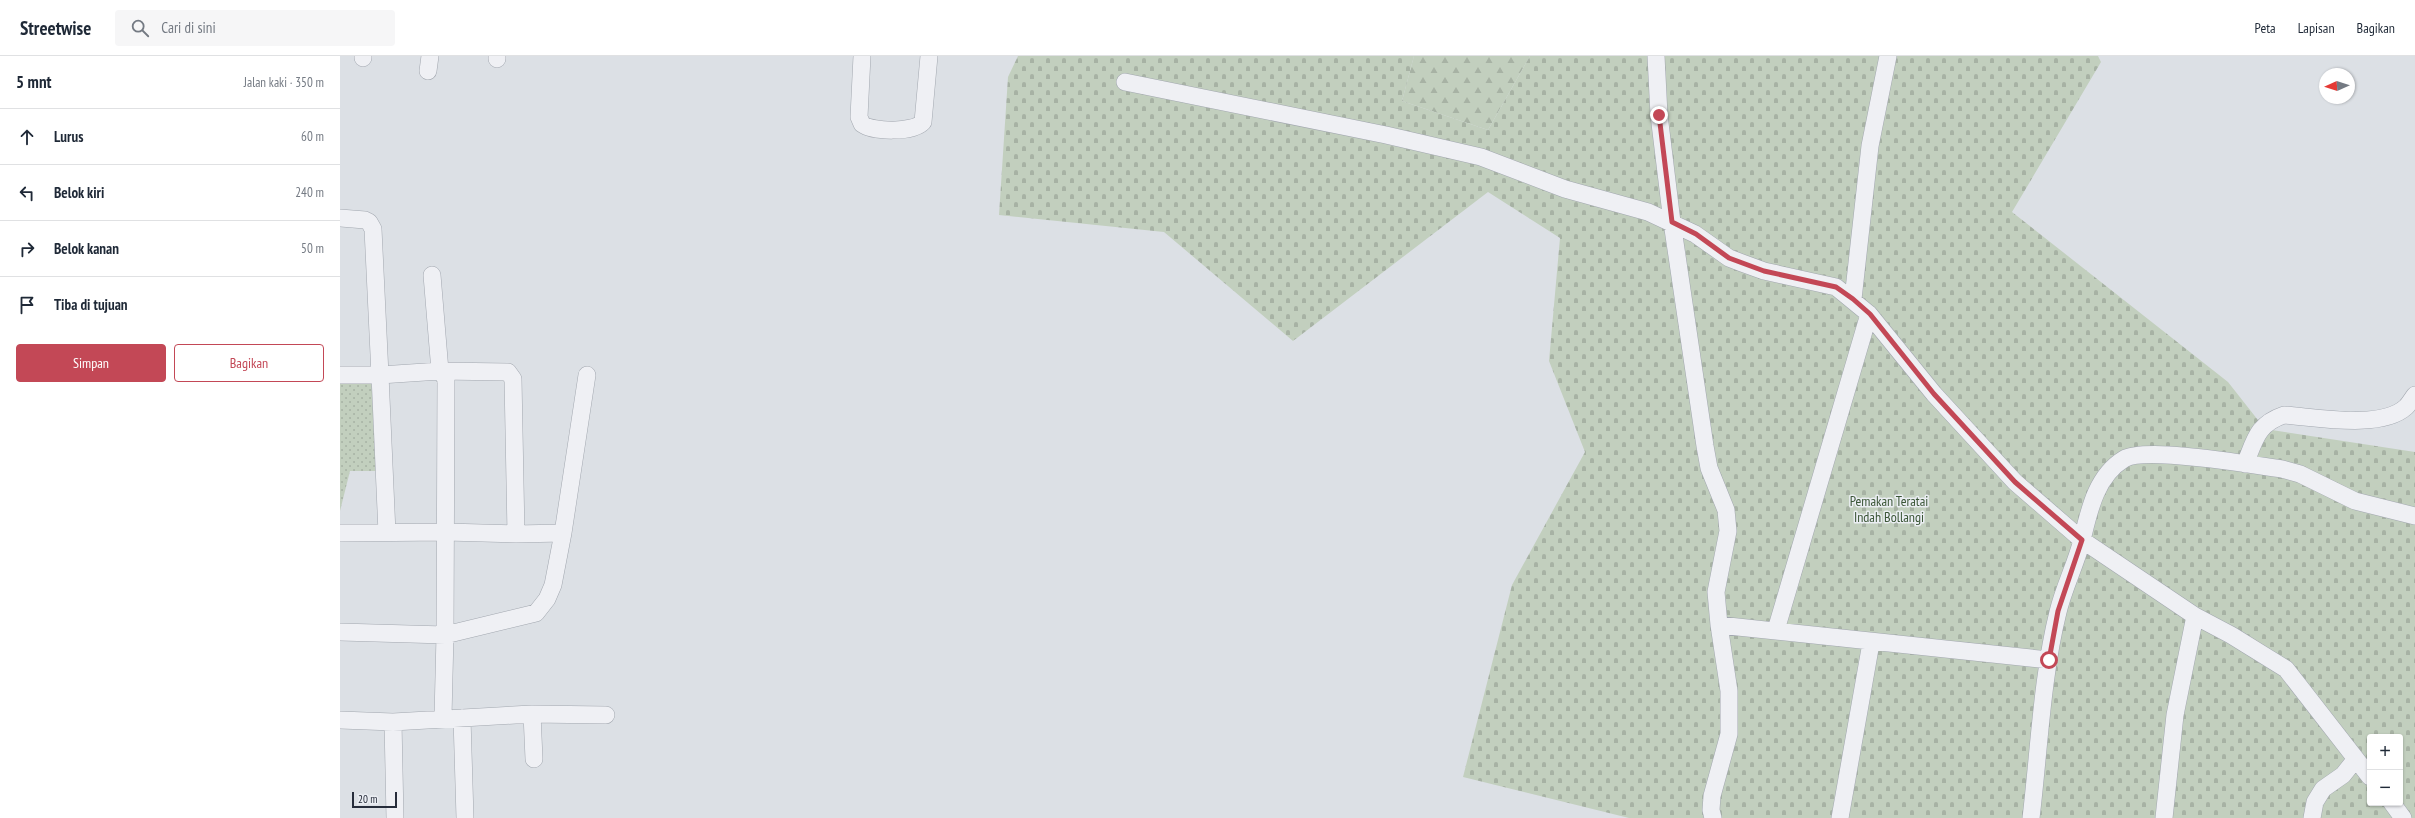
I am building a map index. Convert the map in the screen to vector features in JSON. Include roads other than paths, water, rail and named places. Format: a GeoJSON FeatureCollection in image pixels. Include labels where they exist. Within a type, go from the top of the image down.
{"type":"FeatureCollection","features":[{"type":"Feature","properties":{"kind":"street"},"geometry":{"type":"LineString","coordinates":[[862,56],[859,117],[862,124],[873,128],[910,129],[919,127],[923,122],[930,56]]}},
{"type":"Feature","properties":{"kind":"street"},"geometry":{"type":"LineString","coordinates":[[1656,56],[1659,115],[1672,222],[1705,446],[1710,468],[1726,510],[1728,522],[1727,540],[1717,579],[1719,625],[1726,668],[1730,712],[1729,734],[1712,796],[1711,810],[1713,818]]}},
{"type":"Feature","properties":{"kind":"street"},"geometry":{"type":"LineString","coordinates":[[1853,299],[1870,146],[1888,56]]}},
{"type":"Feature","properties":{"kind":"street"},"geometry":{"type":"LineString","coordinates":[[1125,82],[1386,135],[1481,157],[1565,189],[1632,206],[1672,222],[1696,234],[1729,258],[1764,271],[1836,287],[1870,314],[1934,394],[2015,482],[2082,540],[2195,616],[2231,635],[2286,669],[2367,774]]}},
{"type":"Feature","properties":{"kind":"street"},"geometry":{"type":"LineString","coordinates":[[340,218],[365,220],[369,222],[373,229],[386,533]]}},
{"type":"Feature","properties":{"kind":"street"},"geometry":{"type":"LineString","coordinates":[[432,275],[440,371],[446,379],[446,532],[443,717]]}},
{"type":"Feature","properties":{"kind":"street"},"geometry":{"type":"LineString","coordinates":[[1776,630],[1870,314]]}},
{"type":"Feature","properties":{"kind":"street"},"geometry":{"type":"LineString","coordinates":[[340,375],[380,375],[440,371],[508,372],[512,375],[516,534]]}},
{"type":"Feature","properties":{"kind":"street"},"geometry":{"type":"LineString","coordinates":[[340,632],[445,634],[536,613],[547,599],[553,585],[563,533],[587,375]]}},
{"type":"Feature","properties":{"kind":"street"},"geometry":{"type":"LineString","coordinates":[[2245,464],[2259,431],[2264,424],[2275,418],[2284,415],[2367,420],[2384,418],[2406,407],[2415,395]]}},
{"type":"Feature","properties":{"kind":"street"},"geometry":{"type":"LineString","coordinates":[[2031,818],[2049,660],[2058,611],[2082,540],[2087,515],[2095,494],[2109,472],[2124,459],[2137,454],[2167,455],[2282,469],[2300,474],[2355,501],[2415,516]]}},
{"type":"Feature","properties":{"kind":"street"},"geometry":{"type":"LineString","coordinates":[[341,533],[563,533]]}},
{"type":"Feature","properties":{"kind":"street"},"geometry":{"type":"LineString","coordinates":[[2164,818],[2175,715],[2195,616]]}},
{"type":"Feature","properties":{"kind":"street"},"geometry":{"type":"LineString","coordinates":[[1719,625],[1776,630],[1871,643],[2049,660]]}},
{"type":"Feature","properties":{"kind":"street"},"geometry":{"type":"LineString","coordinates":[[1840,818],[1871,643]]}},
{"type":"Feature","properties":{"kind":"street"},"geometry":{"type":"LineString","coordinates":[[340,720],[393,722],[443,717],[462,718],[532,714],[606,715]]}},
{"type":"Feature","properties":{"kind":"street"},"geometry":{"type":"LineString","coordinates":[[532,714],[534,759]]}},
{"type":"Feature","properties":{"kind":"street"},"geometry":{"type":"LineString","coordinates":[[462,718],[465,818]]}},
{"type":"Feature","properties":{"kind":"street"},"geometry":{"type":"LineString","coordinates":[[393,722],[395,818]]}},
{"type":"Feature","properties":{"kind":"street"},"geometry":{"type":"LineString","coordinates":[[2312,818],[2316,802],[2323,789],[2344,775],[2355,760]]}},
{"type":"Feature","properties":{"kind":"street"},"geometry":{"type":"LineString","coordinates":[[2394,806],[2403,818]]}},
{"type":"Feature","properties":{"kind":"park label","name":"Pemakan Teratai Indah Bollangi"},"geometry":{"type":"Point","coordinates":[1889,510]}}]}
